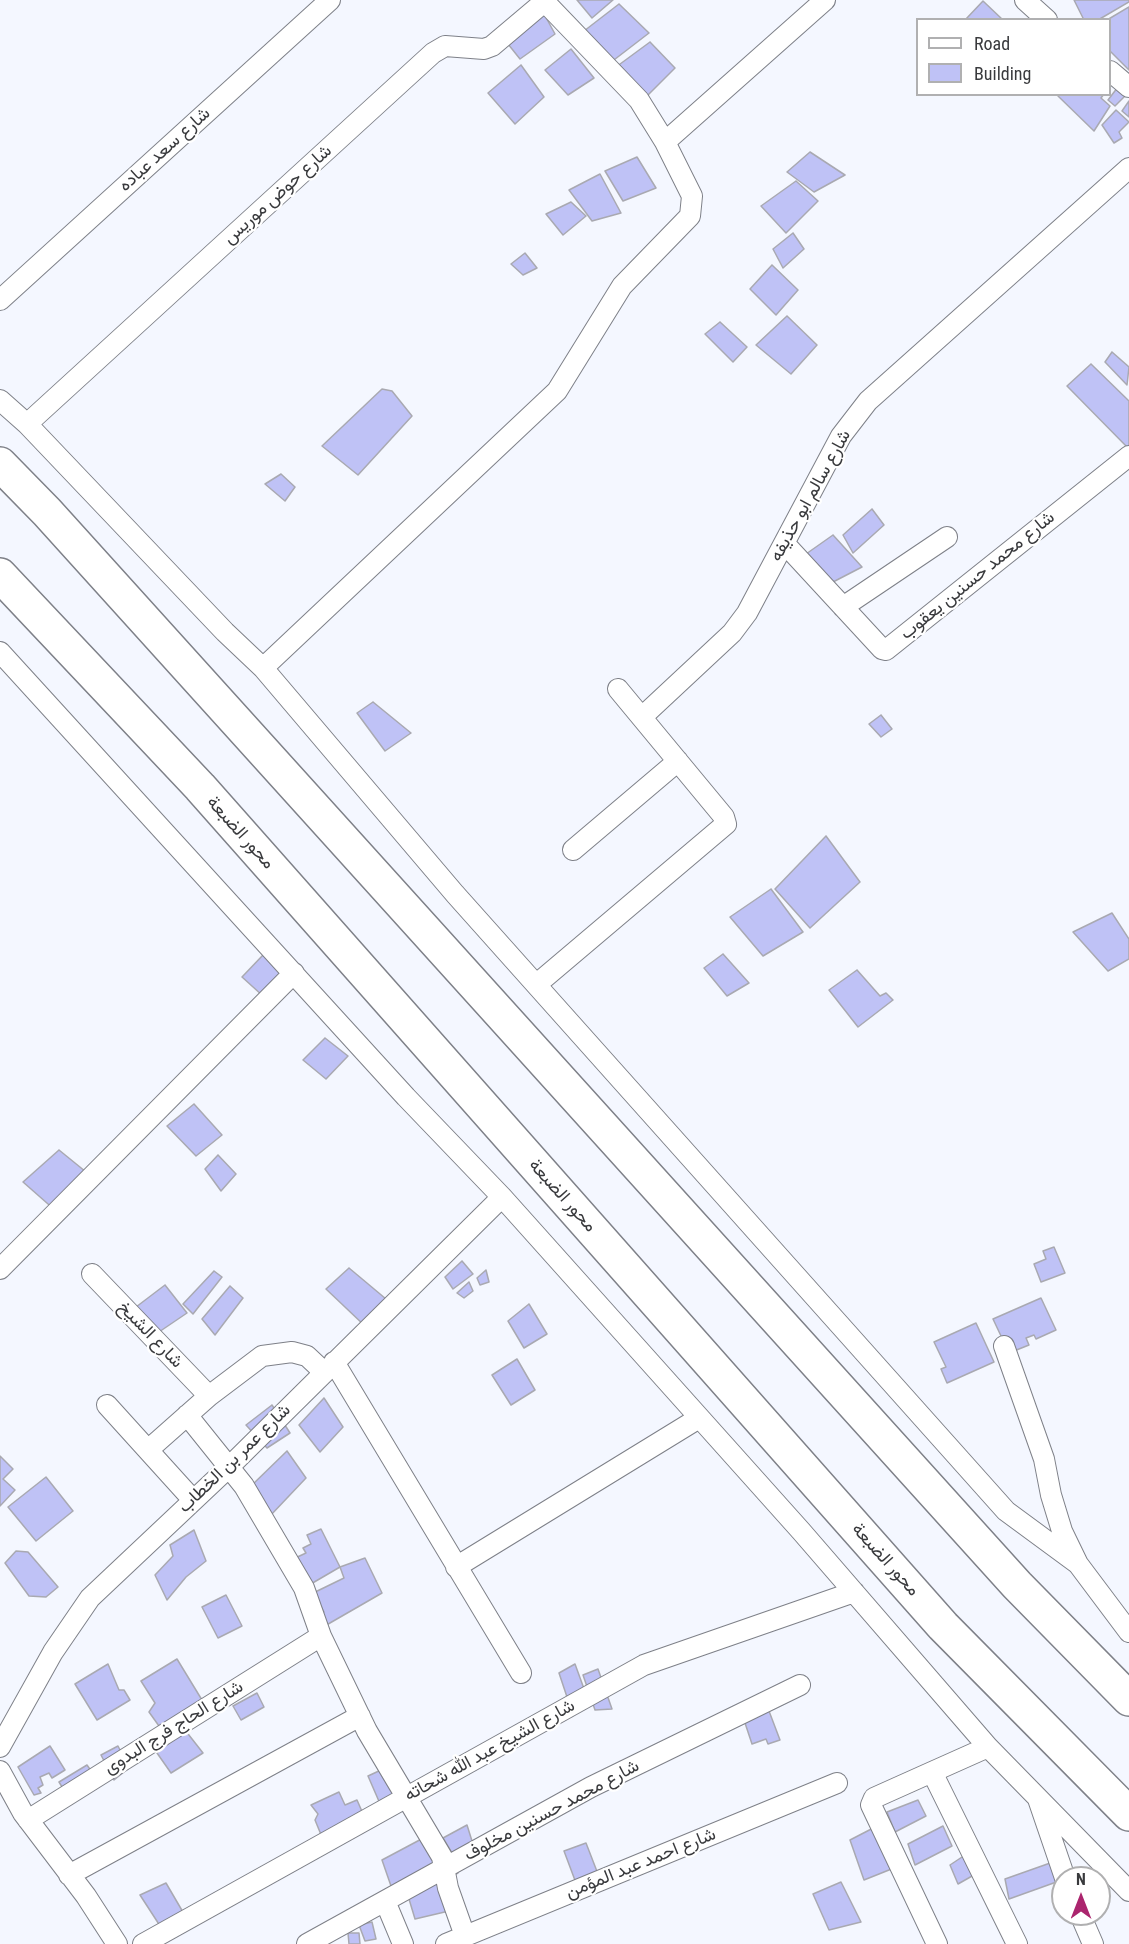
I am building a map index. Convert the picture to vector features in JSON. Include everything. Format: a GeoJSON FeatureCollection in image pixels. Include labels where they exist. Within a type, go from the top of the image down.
{"type":"FeatureCollection","features":[{"type":"Feature","properties":{"kind":"highway"},"geometry":{"type":"LineString","coordinates":[[0,464],[47,512],[1009,1576],[1129,1699]]}},
{"type":"Feature","properties":{"kind":"highway","name":"محور الضبعة"},"geometry":{"type":"LineString","coordinates":[[0,575],[208,796],[943,1626],[1129,1814]]}},
{"type":"Feature","properties":{"kind":"street","name":"شارع سعد عباده"},"geometry":{"type":"LineString","coordinates":[[0,300],[330,0]]}},
{"type":"Feature","properties":{"kind":"street"},"geometry":{"type":"LineString","coordinates":[[665,142],[825,0]]}},
{"type":"Feature","properties":{"kind":"street"},"geometry":{"type":"LineString","coordinates":[[1025,0],[1045,18]]}},
{"type":"Feature","properties":{"kind":"street"},"geometry":{"type":"LineString","coordinates":[[262,668],[557,391],[622,286],[690,216],[692,196],[665,142],[639,100],[544,1]]}},
{"type":"Feature","properties":{"kind":"street","name":"شارع حوض موريس"},"geometry":{"type":"LineString","coordinates":[[27,424],[433,53],[445,46],[484,49],[492,46],[544,1]]}},
{"type":"Feature","properties":{"kind":"street"},"geometry":{"type":"LineString","coordinates":[[1111,72],[1129,87]]}},
{"type":"Feature","properties":{"kind":"street","name":"شارع سالم ابو حذيفه"},"geometry":{"type":"LineString","coordinates":[[642,717],[732,633],[747,613],[842,436],[868,401],[1129,168]]}},
{"type":"Feature","properties":{"kind":"street"},"geometry":{"type":"LineString","coordinates":[[0,400],[27,424],[217,624],[262,668],[455,894],[1006,1511],[1078,1564]]}},
{"type":"Feature","properties":{"kind":"street","name":"شارع محمد حسنين يعقوب"},"geometry":{"type":"LineString","coordinates":[[785,544],[883,650],[886,650],[1129,456]]}},
{"type":"Feature","properties":{"kind":"street"},"geometry":{"type":"LineString","coordinates":[[843,607],[947,537]]}},
{"type":"Feature","properties":{"kind":"street"},"geometry":{"type":"LineString","coordinates":[[0,652],[406,1097],[502,1197],[854,1592],[988,1747],[1129,1891]]}},
{"type":"Feature","properties":{"kind":"street"},"geometry":{"type":"LineString","coordinates":[[537,984],[723,827],[726,820],[618,689]]}},
{"type":"Feature","properties":{"kind":"street"},"geometry":{"type":"LineString","coordinates":[[573,850],[678,761]]}},
{"type":"Feature","properties":{"kind":"street"},"geometry":{"type":"LineString","coordinates":[[0,1269],[294,973]]}},
{"type":"Feature","properties":{"kind":"street","name":"شارع عمر بن الخطاب"},"geometry":{"type":"LineString","coordinates":[[0,1747],[53,1652],[90,1598],[229,1467],[502,1197]]}},
{"type":"Feature","properties":{"kind":"street","name":"شارع الشيخ"},"geometry":{"type":"LineString","coordinates":[[92,1274],[209,1396]]}},
{"type":"Feature","properties":{"kind":"street"},"geometry":{"type":"LineString","coordinates":[[1004,1346],[1044,1459],[1059,1522],[1078,1564],[1129,1632]]}},
{"type":"Feature","properties":{"kind":"street"},"geometry":{"type":"LineString","coordinates":[[148,1450],[249,1364],[277,1352],[307,1356],[329,1367],[522,1673]]}},
{"type":"Feature","properties":{"kind":"street"},"geometry":{"type":"LineString","coordinates":[[107,1405],[193,1500]]}},
{"type":"Feature","properties":{"kind":"street"},"geometry":{"type":"LineString","coordinates":[[187,1415],[229,1467],[258,1508],[304,1588],[321,1636],[360,1716],[406,1798],[438,1849],[448,1888],[455,1940]]}},
{"type":"Feature","properties":{"kind":"street"},"geometry":{"type":"LineString","coordinates":[[456,1567],[699,1418]]}},
{"type":"Feature","properties":{"kind":"street","name":"شارع الشيخ عبد الله شحاته"},"geometry":{"type":"LineString","coordinates":[[143,1944],[644,1665],[854,1592]]}},
{"type":"Feature","properties":{"kind":"street","name":"شارع الحاج فرج البدوى"},"geometry":{"type":"LineString","coordinates":[[28,1820],[321,1636]]}},
{"type":"Feature","properties":{"kind":"street","name":"شارع محمد حسنين مخلوف"},"geometry":{"type":"LineString","coordinates":[[307,1944],[591,1787],[801,1685]]}},
{"type":"Feature","properties":{"kind":"street"},"geometry":{"type":"LineString","coordinates":[[69,1875],[360,1716]]}},
{"type":"Feature","properties":{"kind":"street"},"geometry":{"type":"LineString","coordinates":[[938,1944],[871,1805],[874,1798],[988,1747]]}},
{"type":"Feature","properties":{"kind":"street"},"geometry":{"type":"LineString","coordinates":[[0,1771],[28,1820],[117,1944]]}},
{"type":"Feature","properties":{"kind":"street"},"geometry":{"type":"LineString","coordinates":[[932,1772],[1017,1944]]}},
{"type":"Feature","properties":{"kind":"street","name":"شارع احمد عبد المؤمن"},"geometry":{"type":"LineString","coordinates":[[455,1940],[837,1783]]}},
{"type":"Feature","properties":{"kind":"street"},"geometry":{"type":"LineString","coordinates":[[1036,1794],[1061,1866]]}},
{"type":"Feature","properties":{"kind":"street"},"geometry":{"type":"LineString","coordinates":[[385,1901],[403,1944]]}},
{"type":"Feature","properties":{"kind":"street"},"geometry":{"type":"LineString","coordinates":[[1085,1926],[1093,1944]]}},
{"type":"Feature","properties":{"kind":"building"},"geometry":{"type":"Polygon","coordinates":[[[577,0],[613,0],[592,18],[577,0]]]}},
{"type":"Feature","properties":{"kind":"building"},"geometry":{"type":"Polygon","coordinates":[[[1074,0],[1129,0],[1101,18],[1083,18],[1074,0]]]}},
{"type":"Feature","properties":{"kind":"building"},"geometry":{"type":"Polygon","coordinates":[[[983,1],[1001,18],[967,18],[983,1]]]}},
{"type":"Feature","properties":{"kind":"building"},"geometry":{"type":"Polygon","coordinates":[[[619,4],[649,33],[610,63],[584,31],[619,4]]]}},
{"type":"Feature","properties":{"kind":"building"},"geometry":{"type":"Polygon","coordinates":[[[1129,7],[1129,70],[1111,52],[1110,18],[1129,7]]]}},
{"type":"Feature","properties":{"kind":"building"},"geometry":{"type":"Polygon","coordinates":[[[543,12],[555,34],[520,59],[508,44],[543,12]]]}},
{"type":"Feature","properties":{"kind":"building"},"geometry":{"type":"Polygon","coordinates":[[[650,42],[675,68],[644,99],[616,67],[650,42]]]}},
{"type":"Feature","properties":{"kind":"building"},"geometry":{"type":"Polygon","coordinates":[[[571,49],[594,78],[568,95],[545,70],[571,49]]]}},
{"type":"Feature","properties":{"kind":"building"},"geometry":{"type":"Polygon","coordinates":[[[521,65],[544,97],[515,124],[488,93],[521,65]]]}},
{"type":"Feature","properties":{"kind":"building"},"geometry":{"type":"Polygon","coordinates":[[[1121,83],[1129,92],[1115,106],[1108,100],[1121,83]]]}},
{"type":"Feature","properties":{"kind":"building"},"geometry":{"type":"Polygon","coordinates":[[[1058,96],[1102,96],[1101,98],[1110,106],[1094,131],[1058,96]]]}},
{"type":"Feature","properties":{"kind":"building"},"geometry":{"type":"Polygon","coordinates":[[[1129,101],[1129,117],[1122,111],[1129,101]]]}},
{"type":"Feature","properties":{"kind":"building"},"geometry":{"type":"Polygon","coordinates":[[[1116,110],[1129,122],[1119,132],[1122,138],[1114,143],[1102,125],[1116,110]]]}},
{"type":"Feature","properties":{"kind":"building"},"geometry":{"type":"Polygon","coordinates":[[[810,152],[845,175],[814,192],[787,172],[810,152]]]}},
{"type":"Feature","properties":{"kind":"building"},"geometry":{"type":"Polygon","coordinates":[[[637,157],[656,188],[623,201],[605,171],[637,157]]]}},
{"type":"Feature","properties":{"kind":"building"},"geometry":{"type":"Polygon","coordinates":[[[600,174],[621,213],[592,221],[569,190],[600,174]]]}},
{"type":"Feature","properties":{"kind":"building"},"geometry":{"type":"Polygon","coordinates":[[[796,181],[818,201],[786,233],[761,206],[796,181]]]}},
{"type":"Feature","properties":{"kind":"building"},"geometry":{"type":"Polygon","coordinates":[[[571,202],[586,216],[563,235],[546,214],[571,202]]]}},
{"type":"Feature","properties":{"kind":"building"},"geometry":{"type":"Polygon","coordinates":[[[793,233],[804,249],[783,268],[773,249],[793,233]]]}},
{"type":"Feature","properties":{"kind":"building"},"geometry":{"type":"Polygon","coordinates":[[[525,253],[537,268],[523,275],[511,264],[525,253]]]}},
{"type":"Feature","properties":{"kind":"building"},"geometry":{"type":"Polygon","coordinates":[[[772,265],[798,290],[776,315],[750,289],[772,265]]]}},
{"type":"Feature","properties":{"kind":"building"},"geometry":{"type":"Polygon","coordinates":[[[787,316],[817,345],[791,374],[756,345],[787,316]]]}},
{"type":"Feature","properties":{"kind":"building"},"geometry":{"type":"Polygon","coordinates":[[[720,322],[747,347],[733,362],[705,334],[720,322]]]}},
{"type":"Feature","properties":{"kind":"building"},"geometry":{"type":"Polygon","coordinates":[[[1112,352],[1129,367],[1127,385],[1105,362],[1112,352]]]}},
{"type":"Feature","properties":{"kind":"building"},"geometry":{"type":"Polygon","coordinates":[[[1091,364],[1129,401],[1129,449],[1067,386],[1091,364]]]}},
{"type":"Feature","properties":{"kind":"building"},"geometry":{"type":"Polygon","coordinates":[[[382,389],[392,391],[412,416],[358,475],[322,446],[382,389]]]}},
{"type":"Feature","properties":{"kind":"building"},"geometry":{"type":"Polygon","coordinates":[[[281,474],[295,487],[285,501],[265,484],[281,474]]]}},
{"type":"Feature","properties":{"kind":"building"},"geometry":{"type":"Polygon","coordinates":[[[872,509],[884,525],[853,553],[843,535],[872,509]]]}},
{"type":"Feature","properties":{"kind":"building"},"geometry":{"type":"Polygon","coordinates":[[[833,535],[862,567],[833,582],[806,554],[833,535]]]}},
{"type":"Feature","properties":{"kind":"building"},"geometry":{"type":"Polygon","coordinates":[[[373,702],[411,733],[385,751],[357,713],[373,702]]]}},
{"type":"Feature","properties":{"kind":"building"},"geometry":{"type":"Polygon","coordinates":[[[881,715],[892,729],[881,737],[869,724],[881,715]]]}},
{"type":"Feature","properties":{"kind":"building"},"geometry":{"type":"Polygon","coordinates":[[[826,836],[860,882],[810,928],[775,889],[826,836]]]}},
{"type":"Feature","properties":{"kind":"building"},"geometry":{"type":"Polygon","coordinates":[[[771,889],[803,932],[763,956],[730,917],[771,889]]]}},
{"type":"Feature","properties":{"kind":"building"},"geometry":{"type":"Polygon","coordinates":[[[1112,913],[1129,939],[1129,959],[1108,971],[1073,932],[1112,913]]]}},
{"type":"Feature","properties":{"kind":"building"},"geometry":{"type":"Polygon","coordinates":[[[723,954],[749,983],[727,996],[704,968],[723,954]]]}},
{"type":"Feature","properties":{"kind":"building"},"geometry":{"type":"Polygon","coordinates":[[[263,955],[284,974],[263,996],[242,977],[263,955]]]}},
{"type":"Feature","properties":{"kind":"building"},"geometry":{"type":"Polygon","coordinates":[[[857,970],[880,996],[886,993],[893,1000],[858,1027],[829,990],[857,970]]]}},
{"type":"Feature","properties":{"kind":"building"},"geometry":{"type":"Polygon","coordinates":[[[325,1038],[348,1056],[326,1079],[303,1060],[325,1038]]]}},
{"type":"Feature","properties":{"kind":"building"},"geometry":{"type":"Polygon","coordinates":[[[194,1104],[222,1135],[196,1156],[167,1126],[194,1104]]]}},
{"type":"Feature","properties":{"kind":"building"},"geometry":{"type":"Polygon","coordinates":[[[59,1150],[91,1176],[56,1211],[23,1182],[59,1150]]]}},
{"type":"Feature","properties":{"kind":"building"},"geometry":{"type":"Polygon","coordinates":[[[218,1155],[236,1174],[221,1191],[205,1169],[218,1155]]]}},
{"type":"Feature","properties":{"kind":"building"},"geometry":{"type":"Polygon","coordinates":[[[1054,1247],[1065,1273],[1041,1282],[1034,1264],[1046,1259],[1043,1251],[1054,1247]]]}},
{"type":"Feature","properties":{"kind":"building"},"geometry":{"type":"Polygon","coordinates":[[[462,1261],[473,1274],[453,1289],[445,1277],[462,1261]]]}},
{"type":"Feature","properties":{"kind":"building"},"geometry":{"type":"Polygon","coordinates":[[[349,1268],[392,1304],[366,1327],[326,1289],[349,1268]]]}},
{"type":"Feature","properties":{"kind":"building"},"geometry":{"type":"Polygon","coordinates":[[[486,1270],[489,1282],[480,1285],[477,1278],[486,1270]]]}},
{"type":"Feature","properties":{"kind":"building"},"geometry":{"type":"Polygon","coordinates":[[[214,1271],[222,1277],[193,1314],[183,1304],[214,1271]]]}},
{"type":"Feature","properties":{"kind":"building"},"geometry":{"type":"Polygon","coordinates":[[[469,1282],[473,1291],[464,1298],[457,1293],[469,1282]]]}},
{"type":"Feature","properties":{"kind":"building"},"geometry":{"type":"Polygon","coordinates":[[[165,1285],[187,1313],[156,1334],[136,1307],[165,1285]]]}},
{"type":"Feature","properties":{"kind":"building"},"geometry":{"type":"Polygon","coordinates":[[[230,1286],[243,1298],[215,1335],[202,1319],[230,1286]]]}},
{"type":"Feature","properties":{"kind":"building"},"geometry":{"type":"Polygon","coordinates":[[[1041,1298],[1056,1330],[1036,1339],[1034,1335],[1026,1338],[1029,1345],[1009,1353],[993,1319],[1041,1298]]]}},
{"type":"Feature","properties":{"kind":"building"},"geometry":{"type":"Polygon","coordinates":[[[529,1304],[547,1334],[524,1348],[508,1321],[529,1304]]]}},
{"type":"Feature","properties":{"kind":"building"},"geometry":{"type":"Polygon","coordinates":[[[976,1323],[994,1362],[947,1383],[941,1369],[946,1367],[934,1342],[976,1323]]]}},
{"type":"Feature","properties":{"kind":"building"},"geometry":{"type":"Polygon","coordinates":[[[517,1359],[535,1390],[511,1405],[492,1375],[517,1359]]]}},
{"type":"Feature","properties":{"kind":"building"},"geometry":{"type":"Polygon","coordinates":[[[324,1398],[343,1427],[320,1452],[299,1425],[324,1398]]]}},
{"type":"Feature","properties":{"kind":"building"},"geometry":{"type":"Polygon","coordinates":[[[272,1405],[290,1433],[267,1448],[246,1425],[272,1405]]]}},
{"type":"Feature","properties":{"kind":"building"},"geometry":{"type":"Polygon","coordinates":[[[287,1451],[306,1478],[270,1516],[251,1486],[287,1451]]]}},
{"type":"Feature","properties":{"kind":"building"},"geometry":{"type":"Polygon","coordinates":[[[0,1456],[13,1469],[3,1479],[15,1490],[0,1506],[0,1456]]]}},
{"type":"Feature","properties":{"kind":"building"},"geometry":{"type":"Polygon","coordinates":[[[46,1477],[73,1511],[36,1541],[8,1507],[46,1477]]]}},
{"type":"Feature","properties":{"kind":"building"},"geometry":{"type":"Polygon","coordinates":[[[321,1529],[340,1567],[304,1588],[291,1560],[306,1553],[303,1548],[311,1544],[307,1535],[321,1529]]]}},
{"type":"Feature","properties":{"kind":"building"},"geometry":{"type":"Polygon","coordinates":[[[194,1530],[206,1561],[186,1577],[167,1600],[155,1575],[173,1556],[170,1545],[194,1530]]]}},
{"type":"Feature","properties":{"kind":"building"},"geometry":{"type":"Polygon","coordinates":[[[16,1551],[28,1552],[58,1587],[46,1597],[29,1596],[5,1563],[16,1551]]]}},
{"type":"Feature","properties":{"kind":"building"},"geometry":{"type":"Polygon","coordinates":[[[365,1558],[382,1593],[323,1627],[315,1619],[324,1612],[319,1603],[307,1596],[344,1578],[340,1567],[365,1558]]]}},
{"type":"Feature","properties":{"kind":"building"},"geometry":{"type":"Polygon","coordinates":[[[226,1595],[242,1626],[218,1638],[202,1607],[226,1595]]]}},
{"type":"Feature","properties":{"kind":"building"},"geometry":{"type":"Polygon","coordinates":[[[177,1659],[202,1700],[159,1726],[149,1712],[155,1703],[141,1681],[177,1659]]]}},
{"type":"Feature","properties":{"kind":"building"},"geometry":{"type":"Polygon","coordinates":[[[108,1664],[119,1690],[124,1690],[130,1700],[97,1720],[75,1684],[108,1664]]]}},
{"type":"Feature","properties":{"kind":"building"},"geometry":{"type":"Polygon","coordinates":[[[575,1664],[587,1697],[570,1706],[559,1673],[575,1664]]]}},
{"type":"Feature","properties":{"kind":"building"},"geometry":{"type":"Polygon","coordinates":[[[598,1669],[612,1709],[595,1710],[583,1675],[598,1669]]]}},
{"type":"Feature","properties":{"kind":"building"},"geometry":{"type":"Polygon","coordinates":[[[257,1693],[264,1707],[241,1720],[233,1706],[257,1693]]]}},
{"type":"Feature","properties":{"kind":"building"},"geometry":{"type":"Polygon","coordinates":[[[769,1711],[780,1740],[768,1744],[766,1739],[752,1744],[744,1720],[769,1711]]]}},
{"type":"Feature","properties":{"kind":"building"},"geometry":{"type":"Polygon","coordinates":[[[185,1730],[203,1753],[171,1773],[157,1753],[185,1730]]]}},
{"type":"Feature","properties":{"kind":"building"},"geometry":{"type":"Polygon","coordinates":[[[50,1746],[65,1770],[52,1778],[49,1773],[40,1777],[43,1785],[38,1788],[41,1793],[34,1795],[18,1767],[50,1746]]]}},
{"type":"Feature","properties":{"kind":"building"},"geometry":{"type":"Polygon","coordinates":[[[118,1746],[129,1768],[114,1780],[101,1755],[118,1746]]]}},
{"type":"Feature","properties":{"kind":"building"},"geometry":{"type":"Polygon","coordinates":[[[87,1765],[101,1785],[72,1803],[59,1782],[87,1765]]]}},
{"type":"Feature","properties":{"kind":"building"},"geometry":{"type":"Polygon","coordinates":[[[381,1770],[396,1797],[381,1806],[368,1776],[381,1770]]]}},
{"type":"Feature","properties":{"kind":"building"},"geometry":{"type":"Polygon","coordinates":[[[339,1792],[345,1805],[357,1800],[364,1816],[324,1842],[315,1820],[318,1814],[311,1805],[339,1792]]]}},
{"type":"Feature","properties":{"kind":"building"},"geometry":{"type":"Polygon","coordinates":[[[918,1800],[926,1816],[895,1832],[887,1812],[918,1800]]]}},
{"type":"Feature","properties":{"kind":"building"},"geometry":{"type":"Polygon","coordinates":[[[467,1825],[477,1857],[461,1868],[443,1838],[467,1825]]]}},
{"type":"Feature","properties":{"kind":"building"},"geometry":{"type":"Polygon","coordinates":[[[879,1825],[899,1866],[864,1880],[850,1840],[879,1825]]]}},
{"type":"Feature","properties":{"kind":"building"},"geometry":{"type":"Polygon","coordinates":[[[943,1826],[952,1846],[915,1865],[908,1844],[943,1826]]]}},
{"type":"Feature","properties":{"kind":"building"},"geometry":{"type":"Polygon","coordinates":[[[429,1835],[458,1873],[441,1882],[449,1911],[415,1919],[406,1889],[391,1886],[382,1860],[429,1835]]]}},
{"type":"Feature","properties":{"kind":"building"},"geometry":{"type":"Polygon","coordinates":[[[586,1843],[598,1874],[576,1883],[564,1851],[586,1843]]]}},
{"type":"Feature","properties":{"kind":"building"},"geometry":{"type":"Polygon","coordinates":[[[971,1851],[981,1871],[958,1884],[950,1865],[971,1851]]]}},
{"type":"Feature","properties":{"kind":"building"},"geometry":{"type":"Polygon","coordinates":[[[1053,1862],[1055,1866],[1051,1866],[1051,1884],[1009,1899],[1005,1879],[1053,1862]]]}},
{"type":"Feature","properties":{"kind":"building"},"geometry":{"type":"Polygon","coordinates":[[[841,1882],[861,1922],[829,1930],[813,1894],[841,1882]]]}},
{"type":"Feature","properties":{"kind":"building"},"geometry":{"type":"Polygon","coordinates":[[[166,1883],[187,1919],[164,1932],[140,1895],[166,1883]]]}},
{"type":"Feature","properties":{"kind":"building"},"geometry":{"type":"Polygon","coordinates":[[[372,1922],[376,1939],[365,1941],[359,1925],[372,1922]]]}},
{"type":"Feature","properties":{"kind":"building"},"geometry":{"type":"Polygon","coordinates":[[[348,1933],[359,1933],[360,1944],[349,1944],[348,1933]]]}}]}
